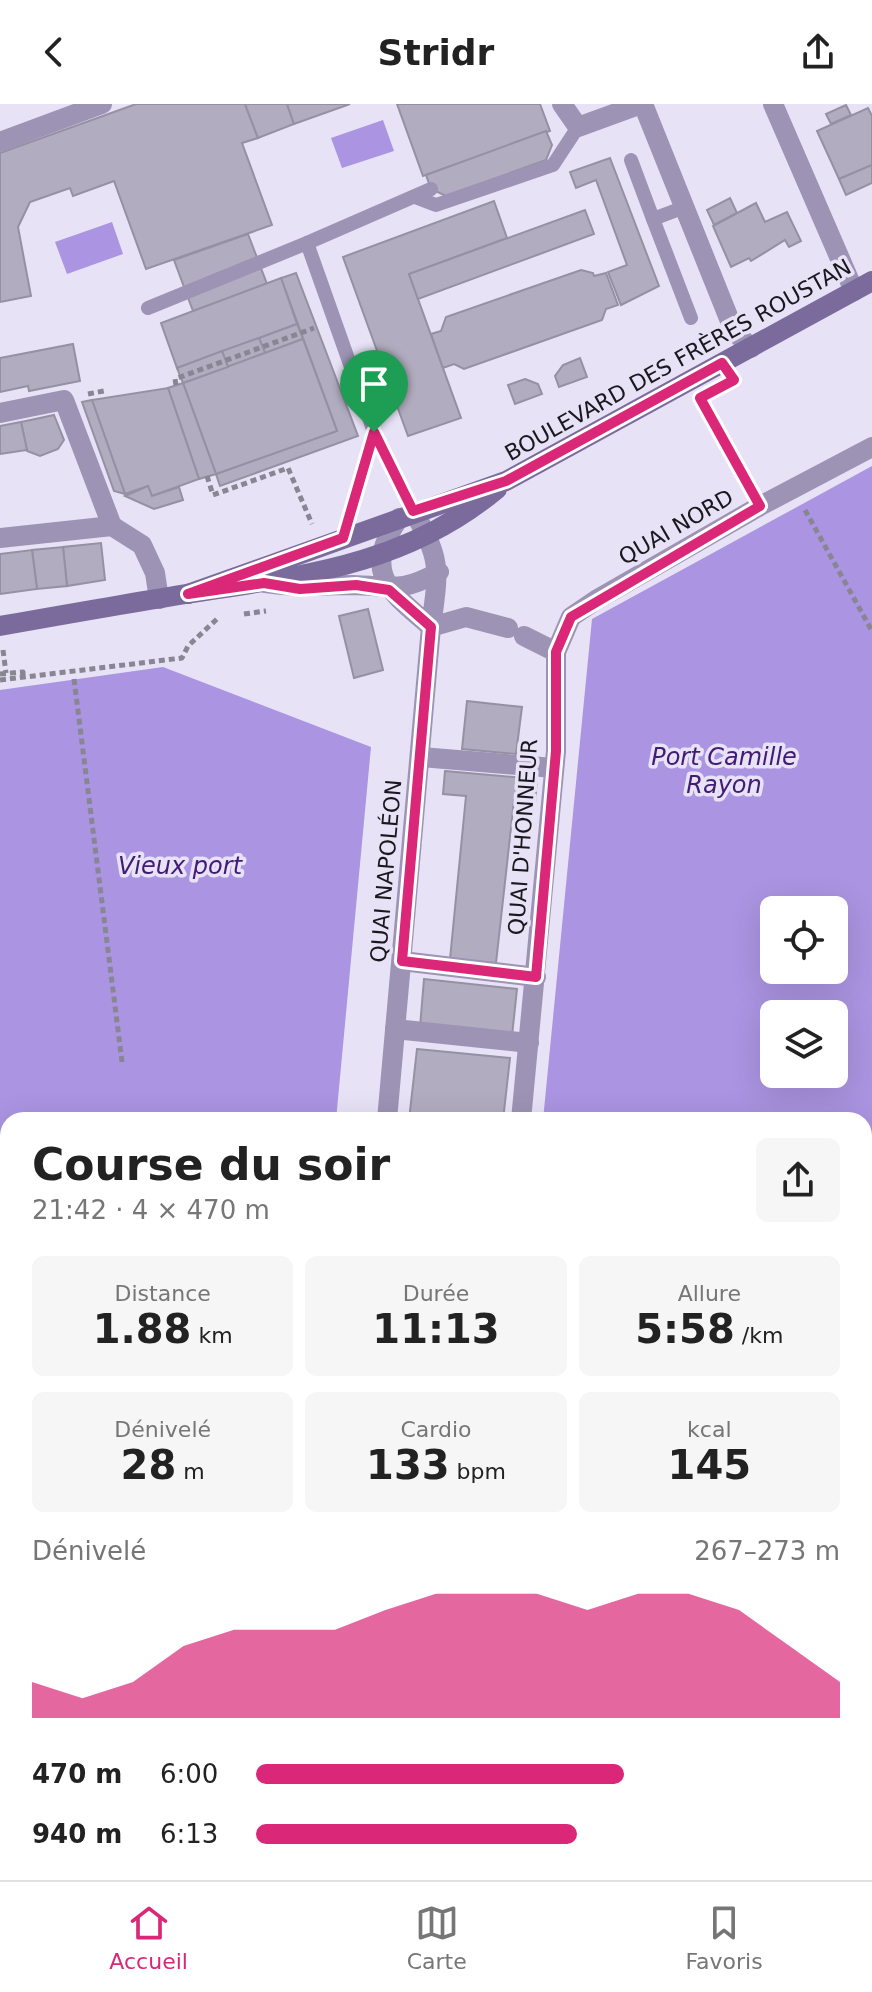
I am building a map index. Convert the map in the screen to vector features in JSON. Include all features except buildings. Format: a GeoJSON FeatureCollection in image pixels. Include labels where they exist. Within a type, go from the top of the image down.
{"type":"FeatureCollection","features":[{"type":"Feature","properties":{"kind":"main road","name":"BOULEVARD DES FRÈRES ROUSTAN"},"geometry":{"type":"LineString","coordinates":[[188,594],[506,481],[863,286]]}},
{"type":"Feature","properties":{"kind":"main road","name":"BOULEVARD DES FRÈRES ROUSTAN"},"geometry":{"type":"LineString","coordinates":[[0,626],[264,583],[379,556],[428,536],[474,508],[506,481]]}},
{"type":"Feature","properties":{"kind":"street"},"geometry":{"type":"LineString","coordinates":[[0,142],[102,104]]}},
{"type":"Feature","properties":{"kind":"street"},"geometry":{"type":"LineString","coordinates":[[562,104],[578,127],[642,104],[734,331],[751,348]]}},
{"type":"Feature","properties":{"kind":"street"},"geometry":{"type":"LineString","coordinates":[[773,104],[863,286]]}},
{"type":"Feature","properties":{"kind":"street"},"geometry":{"type":"LineString","coordinates":[[0,413],[64,400],[112,526],[142,545],[155,573],[159,599]]}},
{"type":"Feature","properties":{"kind":"street","name":"QUAI NORD"},"geometry":{"type":"LineString","coordinates":[[556,652],[571,617],[760,506],[872,447]]}},
{"type":"Feature","properties":{"kind":"street"},"geometry":{"type":"LineString","coordinates":[[264,583],[300,589],[356,585],[389,590],[415,585],[439,572],[428,536],[406,514],[379,556],[380,571],[389,590],[431,627],[466,617],[516,632],[556,652]]}},
{"type":"Feature","properties":{"kind":"street"},"geometry":{"type":"LineString","coordinates":[[0,538],[112,526]]}},
{"type":"Feature","properties":{"kind":"street","name":"QUAI NAPOLÉON"},"geometry":{"type":"LineString","coordinates":[[388,1112],[431,627],[439,572]]}},
{"type":"Feature","properties":{"kind":"street","name":"QUAI D'HONNEUR"},"geometry":{"type":"LineString","coordinates":[[522,1112],[554,768],[556,652]]}},
{"type":"Feature","properties":{"kind":"street"},"geometry":{"type":"LineString","coordinates":[[421,757],[554,768]]}},
{"type":"Feature","properties":{"kind":"street"},"geometry":{"type":"LineString","coordinates":[[402,961],[536,977]]}},
{"type":"Feature","properties":{"kind":"street"},"geometry":{"type":"LineString","coordinates":[[395,1029],[529,1043]]}},
{"type":"Feature","properties":{"kind":"lane"},"geometry":{"type":"LineString","coordinates":[[552,145],[578,127]]}},
{"type":"Feature","properties":{"kind":"lane"},"geometry":{"type":"LineString","coordinates":[[415,197],[436,205],[553,165],[578,127]]}},
{"type":"Feature","properties":{"kind":"lane"},"geometry":{"type":"LineString","coordinates":[[631,160],[691,318]]}},
{"type":"Feature","properties":{"kind":"lane"},"geometry":{"type":"LineString","coordinates":[[148,308],[431,189]]}},
{"type":"Feature","properties":{"kind":"lane"},"geometry":{"type":"LineString","coordinates":[[653,219],[685,207]]}},
{"type":"Feature","properties":{"kind":"lane"},"geometry":{"type":"LineString","coordinates":[[307,243],[406,514]]}},
{"type":"Feature","properties":{"kind":"lane"},"geometry":{"type":"LineString","coordinates":[[343,538],[374,432]]}},
{"type":"Feature","properties":{"kind":"path"},"geometry":{"type":"LineString","coordinates":[[176,385],[175,379],[302,331]]}},
{"type":"Feature","properties":{"kind":"path"},"geometry":{"type":"LineString","coordinates":[[84,395],[104,391]]}},
{"type":"Feature","properties":{"kind":"path"},"geometry":{"type":"LineString","coordinates":[[711,392],[700,398],[760,506]]}},
{"type":"Feature","properties":{"kind":"path"},"geometry":{"type":"LineString","coordinates":[[207,476],[213,495],[288,468],[303,502]]}},
{"type":"Feature","properties":{"kind":"path"},"geometry":{"type":"LineString","coordinates":[[802,505],[872,631]]}},
{"type":"Feature","properties":{"kind":"path"},"geometry":{"type":"LineString","coordinates":[[0,677],[182,658],[188,646],[215,618]]}},
{"type":"Feature","properties":{"kind":"path"},"geometry":{"type":"LineString","coordinates":[[74,679],[122,1062]]}},
{"type":"Feature","properties":{"kind":"water"},"geometry":{"type":"Polygon","coordinates":[[[383,120],[394,151],[342,168],[331,138],[383,120]]]}},
{"type":"Feature","properties":{"kind":"water"},"geometry":{"type":"Polygon","coordinates":[[[112,222],[123,254],[67,274],[55,242],[112,222]]]}},
{"type":"Feature","properties":{"kind":"water","name":"Port Camille Rayon"},"geometry":{"type":"Polygon","coordinates":[[[872,466],[872,1112],[544,1112],[592,619],[872,466]]]}},
{"type":"Feature","properties":{"kind":"water","name":"Vieux port"},"geometry":{"type":"Polygon","coordinates":[[[163,667],[371,747],[337,1112],[0,1112],[0,690],[163,667]]]}},
{"type":"Feature","properties":{"kind":"route"},"geometry":{"type":"LineString","coordinates":[[722,363],[734,380],[700,398],[760,506],[571,617],[556,652],[556,751],[536,977],[402,961],[431,627],[389,590],[356,585],[300,589],[264,583],[188,594],[343,538],[374,432],[413,511],[506,481],[722,363]]}}]}
